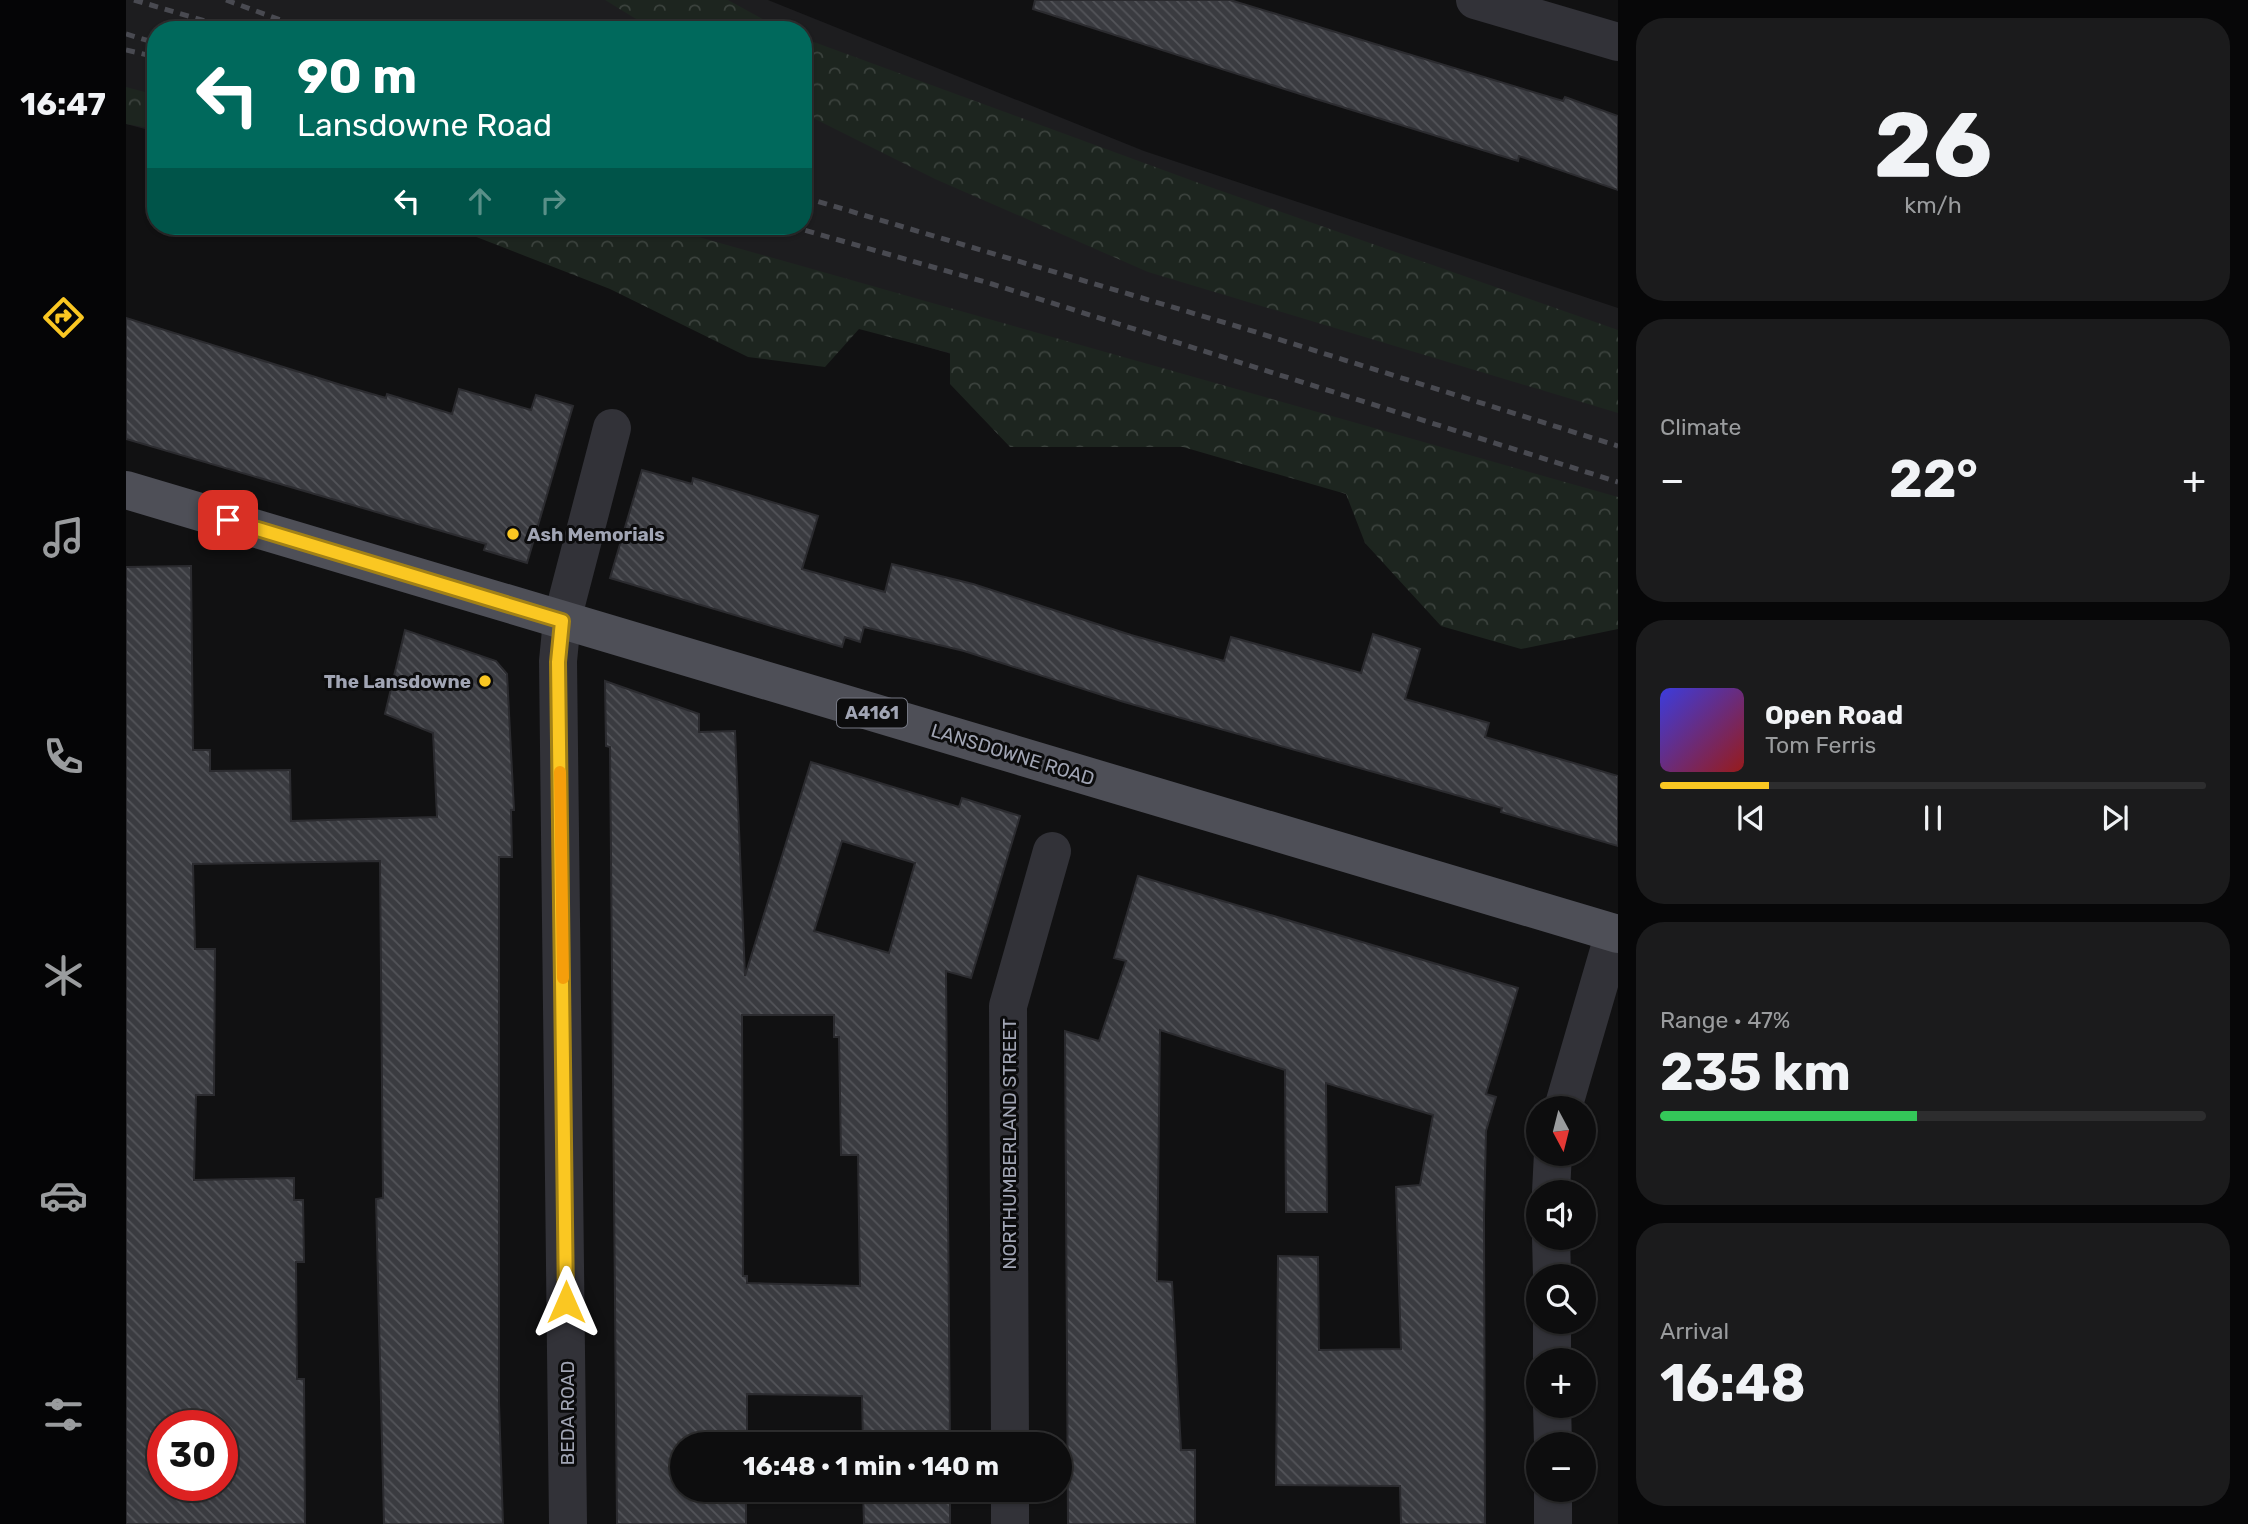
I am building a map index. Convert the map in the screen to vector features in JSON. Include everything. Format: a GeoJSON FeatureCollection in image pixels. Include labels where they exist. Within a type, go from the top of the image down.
{"type":"FeatureCollection","features":[{"type":"Feature","properties":{"kind":"main road","name":"LANSDOWNE ROAD"},"geometry":{"type":"LineString","coordinates":[[126,490],[1616,933]]}},
{"type":"Feature","properties":{"kind":"street"},"geometry":{"type":"LineString","coordinates":[[1475,0],[1618,42]]}},
{"type":"Feature","properties":{"kind":"street","name":"BEDA ROAD"},"geometry":{"type":"LineString","coordinates":[[568,1524],[558,662],[562,621],[612,428]]}},
{"type":"Feature","properties":{"kind":"street","name":"NORTHUMBERLAND STREET"},"geometry":{"type":"LineString","coordinates":[[1010,1432],[1008,1006],[1052,851]]}},
{"type":"Feature","properties":{"kind":"street"},"geometry":{"type":"LineString","coordinates":[[1567,1096],[1616,933]]}},
{"type":"Feature","properties":{"kind":"street"},"geometry":{"type":"LineString","coordinates":[[1010,1502],[1010,1524]]}},
{"type":"Feature","properties":{"kind":"street"},"geometry":{"type":"LineString","coordinates":[[1553,1502],[1553,1524]]}},
{"type":"Feature","properties":{"kind":"shaded area"},"geometry":{"type":"Polygon","coordinates":[[[126,0],[768,0],[1144,151],[1618,308],[1618,546],[538,235],[812,235],[812,21],[147,21],[147,130],[126,124],[126,0]]]}},
{"type":"Feature","properties":{"kind":"green space"},"geometry":{"type":"Polygon","coordinates":[[[605,0],[728,0],[766,21],[639,21],[605,0]]]}},
{"type":"Feature","properties":{"kind":"green space"},"geometry":{"type":"Polygon","coordinates":[[[812,41],[1196,182],[1618,330],[1618,413],[1148,272],[935,179],[812,118],[812,41]]]}},
{"type":"Feature","properties":{"kind":"green space"},"geometry":{"type":"Polygon","coordinates":[[[126,87],[147,93],[147,128],[126,124],[126,87]]]}},
{"type":"Feature","properties":{"kind":"green space"},"geometry":{"type":"Polygon","coordinates":[[[471,235],[692,235],[1618,497],[1618,629],[1521,649],[1441,626],[1365,543],[1346,494],[1183,447],[1010,447],[950,384],[950,353],[859,329],[825,367],[748,357],[610,289],[471,235]]]}},
{"type":"Feature","properties":{"kind":"building"},"geometry":{"type":"Polygon","coordinates":[[[1035,0],[1230,0],[1563,101],[1565,97],[1618,116],[1618,190],[1519,156],[1518,161],[1033,9],[1035,0]]]}},
{"type":"Feature","properties":{"kind":"building"},"geometry":{"type":"Polygon","coordinates":[[[126,318],[341,385],[386,398],[387,394],[452,414],[459,389],[531,410],[536,395],[573,406],[527,563],[484,550],[486,544],[126,439],[126,318]]]}},
{"type":"Feature","properties":{"kind":"building"},"geometry":{"type":"Polygon","coordinates":[[[642,470],[692,484],[693,478],[818,516],[802,569],[885,592],[892,564],[973,584],[1131,635],[1224,661],[1231,637],[1361,673],[1373,634],[1420,649],[1405,699],[1489,723],[1485,737],[1618,776],[1618,846],[1501,812],[1502,808],[1124,702],[964,651],[864,627],[860,642],[845,637],[842,647],[610,578],[642,470]]]}},
{"type":"Feature","properties":{"kind":"building"},"geometry":{"type":"Polygon","coordinates":[[[191,566],[193,750],[210,750],[210,771],[290,770],[291,821],[437,817],[433,733],[385,714],[405,630],[496,661],[507,674],[514,810],[511,810],[512,857],[499,857],[499,1403],[503,1524],[384,1524],[376,1199],[383,1198],[380,861],[193,864],[195,949],[215,949],[214,1095],[196,1095],[194,1180],[294,1178],[294,1200],[303,1200],[304,1262],[296,1262],[297,1379],[304,1379],[305,1524],[126,1524],[126,567],[191,566]]]}},
{"type":"Feature","properties":{"kind":"building"},"geometry":{"type":"Polygon","coordinates":[[[605,681],[699,714],[699,732],[735,731],[745,976],[811,762],[959,807],[962,798],[1020,816],[971,978],[946,971],[950,1432],[863,1432],[862,1396],[747,1394],[747,1432],[670,1432],[670,1502],[746,1502],[746,1524],[617,1524],[610,747],[606,746],[605,681]],[[842,841],[814,931],[889,953],[915,863],[842,841]],[[742,1015],[743,1276],[747,1276],[747,1283],[860,1286],[858,1155],[841,1155],[839,1037],[834,1037],[834,1015],[742,1015]]]}},
{"type":"Feature","properties":{"kind":"building"},"geometry":{"type":"Polygon","coordinates":[[[1138,876],[1518,988],[1486,1094],[1496,1097],[1486,1131],[1485,1524],[1401,1524],[1400,1486],[1276,1485],[1278,1256],[1318,1257],[1319,1350],[1401,1349],[1396,1187],[1420,1185],[1433,1115],[1326,1083],[1327,1212],[1286,1212],[1285,1070],[1160,1030],[1157,1281],[1172,1282],[1181,1450],[1195,1450],[1195,1524],[1068,1524],[1068,1502],[1072,1502],[1072,1432],[1067,1432],[1065,1031],[1099,1041],[1126,961],[1114,958],[1138,876]]]}},
{"type":"Feature","properties":{"kind":"building"},"geometry":{"type":"Polygon","coordinates":[[[863,1502],[950,1502],[950,1524],[864,1524],[863,1502]]]}},
{"type":"Feature","properties":{"kind":"railway"},"geometry":{"type":"LineString","coordinates":[[134,0],[205,21]]}},
{"type":"Feature","properties":{"kind":"railway"},"geometry":{"type":"LineString","coordinates":[[226,0],[283,21]]}},
{"type":"Feature","properties":{"kind":"railway"},"geometry":{"type":"LineString","coordinates":[[126,34],[147,40]]}},
{"type":"Feature","properties":{"kind":"railway"},"geometry":{"type":"LineString","coordinates":[[126,50],[147,55]]}},
{"type":"Feature","properties":{"kind":"railway"},"geometry":{"type":"LineString","coordinates":[[812,200],[1246,329],[1618,446]]}},
{"type":"Feature","properties":{"kind":"railway"},"geometry":{"type":"LineString","coordinates":[[812,232],[992,284],[1618,482]]}},
{"type":"Feature","properties":{"kind":"slow traffic"},"geometry":{"type":"LineString","coordinates":[[560,772],[563,978]]}},
{"type":"Feature","properties":{"kind":"place","name":"Ash Memorials"},"geometry":{"type":"Point","coordinates":[513,534]}},
{"type":"Feature","properties":{"kind":"place","name":"The Lansdowne"},"geometry":{"type":"Point","coordinates":[485,681]}},
{"type":"Feature","properties":{"kind":"route"},"geometry":{"type":"LineString","coordinates":[[228,520],[562,621],[558,662],[566,1302]]}}]}
